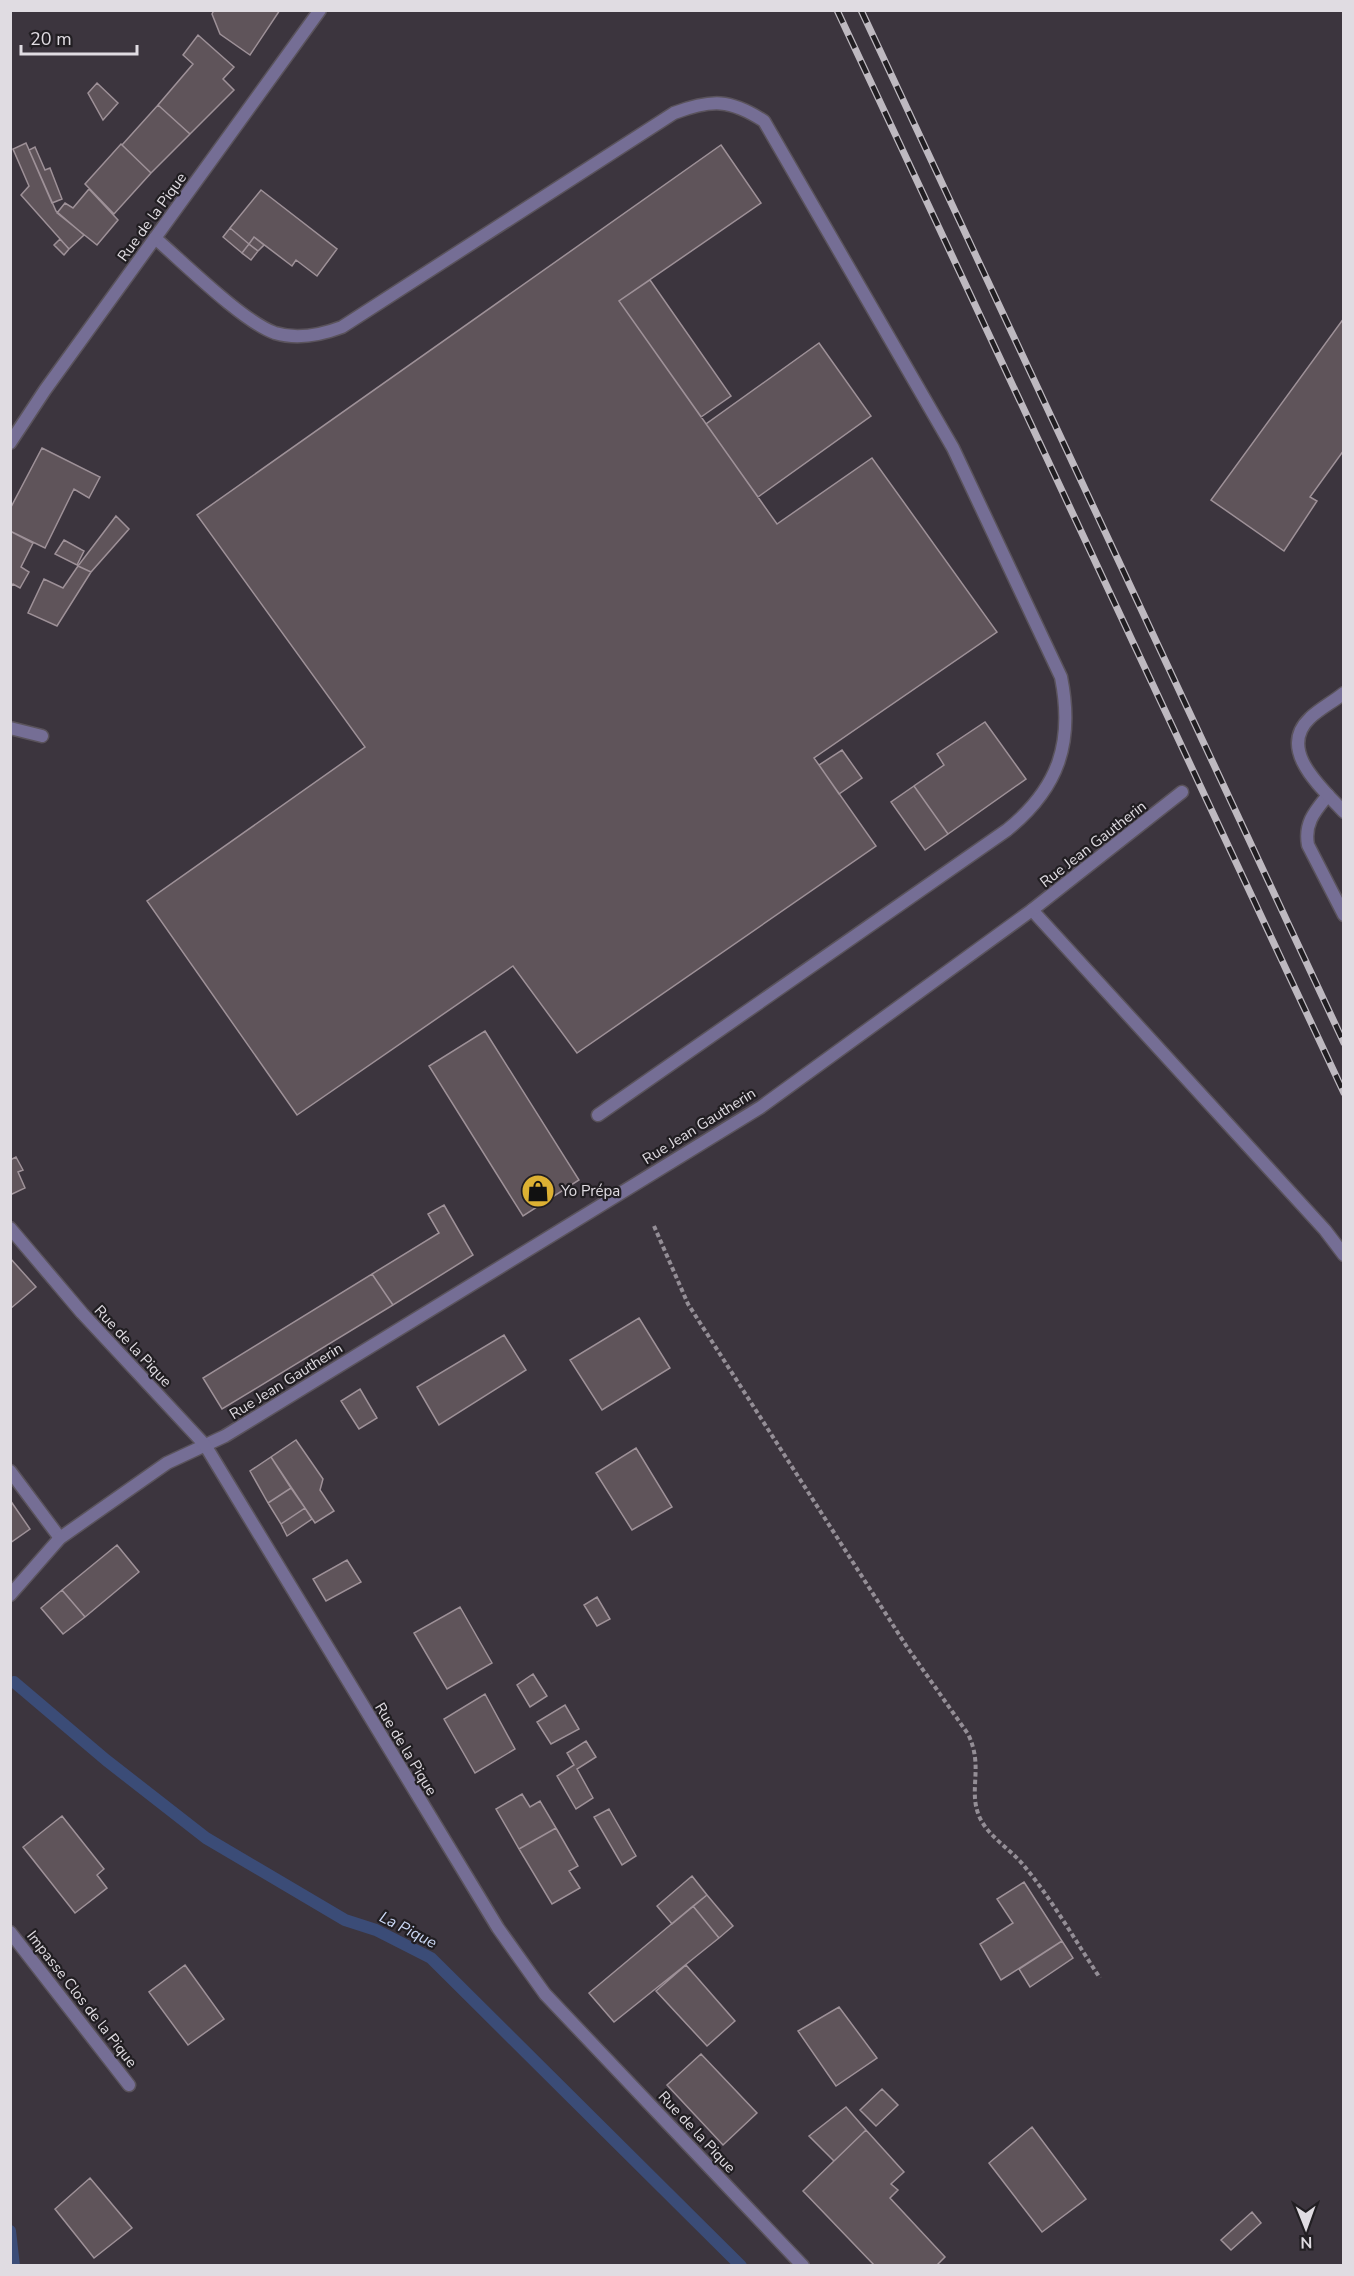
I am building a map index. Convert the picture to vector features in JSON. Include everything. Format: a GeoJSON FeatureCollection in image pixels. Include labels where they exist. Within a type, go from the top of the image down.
{"type":"FeatureCollection","features":[{"type":"Feature","properties":{"kind":"street","name":"Rue de la Pique"},"geometry":{"type":"LineString","coordinates":[[10,443],[45,390],[320,10]]}},
{"type":"Feature","properties":{"kind":"street"},"geometry":{"type":"LineString","coordinates":[[155,238],[257,325],[285,335],[321,335],[342,327],[674,113],[700,103],[722,102],[744,108],[764,122],[953,448],[1060,677],[1066,704],[1065,739],[1059,765],[1045,792],[1026,815],[1007,830],[598,1115]]}},
{"type":"Feature","properties":{"kind":"street"},"geometry":{"type":"LineString","coordinates":[[1344,693],[1309,718],[1299,735],[1298,743],[1300,758],[1344,812]]}},
{"type":"Feature","properties":{"kind":"street"},"geometry":{"type":"LineString","coordinates":[[10,728],[42,736]]}},
{"type":"Feature","properties":{"kind":"street","name":"Rue Jean Gautherin"},"geometry":{"type":"LineString","coordinates":[[205,1445],[225,1436],[761,1107],[1032,910],[1182,792]]}},
{"type":"Feature","properties":{"kind":"street"},"geometry":{"type":"LineString","coordinates":[[1328,795],[1311,816],[1306,836],[1308,845],[1344,915]]}},
{"type":"Feature","properties":{"kind":"street"},"geometry":{"type":"LineString","coordinates":[[1032,910],[1325,1230],[1344,1255]]}},
{"type":"Feature","properties":{"kind":"street","name":"Rue de la Pique"},"geometry":{"type":"LineString","coordinates":[[10,1228],[82,1313],[205,1445],[498,1928],[546,1994],[802,2265]]}},
{"type":"Feature","properties":{"kind":"street"},"geometry":{"type":"LineString","coordinates":[[10,1595],[60,1538],[167,1463],[205,1445]]}},
{"type":"Feature","properties":{"kind":"street"},"geometry":{"type":"LineString","coordinates":[[10,1471],[60,1538]]}},
{"type":"Feature","properties":{"kind":"street","name":"Impasse Clos de la Pique"},"geometry":{"type":"LineString","coordinates":[[10,1932],[129,2085]]}},
{"type":"Feature","properties":{"kind":"path"},"geometry":{"type":"LineString","coordinates":[[654,1226],[688,1304],[907,1647],[968,1734],[975,1748],[977,1763],[975,1799],[978,1814],[986,1828],[1027,1869],[1100,1978]]}},
{"type":"Feature","properties":{"kind":"building"},"geometry":{"type":"Polygon","coordinates":[[[214,10],[280,10],[250,55],[220,34],[212,14],[214,10]]]}},
{"type":"Feature","properties":{"kind":"building"},"geometry":{"type":"Polygon","coordinates":[[[198,35],[234,67],[223,79],[234,90],[190,134],[158,105],[193,64],[183,55],[198,35]]]}},
{"type":"Feature","properties":{"kind":"building"},"geometry":{"type":"Polygon","coordinates":[[[97,83],[118,103],[103,120],[88,93],[97,83]]]}},
{"type":"Feature","properties":{"kind":"building"},"geometry":{"type":"Polygon","coordinates":[[[158,105],[190,134],[151,173],[122,145],[158,105]]]}},
{"type":"Feature","properties":{"kind":"building"},"geometry":{"type":"Polygon","coordinates":[[[26,143],[56,211],[84,235],[69,249],[21,195],[29,186],[13,149],[26,143]]]}},
{"type":"Feature","properties":{"kind":"building"},"geometry":{"type":"Polygon","coordinates":[[[121,144],[151,173],[114,214],[85,184],[121,144]]]}},
{"type":"Feature","properties":{"kind":"building"},"geometry":{"type":"Polygon","coordinates":[[[721,145],[761,203],[619,301],[777,524],[872,458],[997,632],[814,758],[876,846],[577,1053],[513,966],[297,1115],[147,901],[365,747],[197,515],[721,145]]]}},
{"type":"Feature","properties":{"kind":"building"},"geometry":{"type":"Polygon","coordinates":[[[35,147],[45,170],[50,168],[62,199],[52,203],[29,150],[35,147]]]}},
{"type":"Feature","properties":{"kind":"building"},"geometry":{"type":"Polygon","coordinates":[[[89,189],[118,220],[97,245],[57,213],[65,203],[73,208],[89,189]]]}},
{"type":"Feature","properties":{"kind":"building"},"geometry":{"type":"Polygon","coordinates":[[[261,190],[337,249],[317,276],[296,260],[292,266],[254,237],[249,244],[230,228],[261,190]]]}},
{"type":"Feature","properties":{"kind":"building"},"geometry":{"type":"Polygon","coordinates":[[[230,228],[249,244],[242,253],[223,237],[230,228]]]}},
{"type":"Feature","properties":{"kind":"building"},"geometry":{"type":"Polygon","coordinates":[[[254,237],[264,245],[258,251],[249,244],[254,237]]]}},
{"type":"Feature","properties":{"kind":"building"},"geometry":{"type":"Polygon","coordinates":[[[60,239],[69,249],[64,255],[54,245],[60,239]]]}},
{"type":"Feature","properties":{"kind":"building"},"geometry":{"type":"Polygon","coordinates":[[[249,244],[258,251],[251,260],[242,253],[249,244]]]}},
{"type":"Feature","properties":{"kind":"building"},"geometry":{"type":"Polygon","coordinates":[[[650,280],[731,396],[701,417],[619,301],[650,280]]]}},
{"type":"Feature","properties":{"kind":"building"},"geometry":{"type":"Polygon","coordinates":[[[1344,318],[1344,450],[1310,497],[1317,501],[1284,551],[1211,500],[1344,318]]]}},
{"type":"Feature","properties":{"kind":"building"},"geometry":{"type":"Polygon","coordinates":[[[819,343],[871,416],[758,497],[706,424],[819,343]]]}},
{"type":"Feature","properties":{"kind":"building"},"geometry":{"type":"Polygon","coordinates":[[[42,448],[100,477],[89,498],[74,489],[45,548],[10,531],[10,509],[42,448]]]}},
{"type":"Feature","properties":{"kind":"building"},"geometry":{"type":"Polygon","coordinates":[[[116,516],[129,529],[91,572],[78,566],[116,516]]]}},
{"type":"Feature","properties":{"kind":"building"},"geometry":{"type":"Polygon","coordinates":[[[10,531],[33,543],[21,567],[29,572],[20,588],[13,584],[10,588],[10,531]]]}},
{"type":"Feature","properties":{"kind":"building"},"geometry":{"type":"Polygon","coordinates":[[[64,540],[84,551],[77,565],[55,554],[64,540]]]}},
{"type":"Feature","properties":{"kind":"building"},"geometry":{"type":"Polygon","coordinates":[[[78,566],[91,572],[57,626],[28,613],[44,579],[63,588],[78,566]]]}},
{"type":"Feature","properties":{"kind":"building"},"geometry":{"type":"Polygon","coordinates":[[[985,722],[1026,779],[948,834],[914,786],[944,765],[937,754],[985,722]]]}},
{"type":"Feature","properties":{"kind":"building"},"geometry":{"type":"Polygon","coordinates":[[[842,750],[862,778],[839,794],[819,765],[842,750]]]}},
{"type":"Feature","properties":{"kind":"building"},"geometry":{"type":"Polygon","coordinates":[[[914,786],[948,834],[925,850],[891,802],[914,786]]]}},
{"type":"Feature","properties":{"kind":"building"},"geometry":{"type":"Polygon","coordinates":[[[485,1031],[579,1180],[523,1216],[429,1066],[485,1031]]]}},
{"type":"Feature","properties":{"kind":"building"},"geometry":{"type":"Polygon","coordinates":[[[16,1157],[23,1170],[18,1172],[25,1188],[10,1195],[10,1160],[16,1157]]]}},
{"type":"Feature","properties":{"kind":"building"},"geometry":{"type":"Polygon","coordinates":[[[444,1205],[473,1255],[393,1305],[372,1274],[439,1233],[428,1214],[444,1205]]]}},
{"type":"Feature","properties":{"kind":"building"},"geometry":{"type":"Polygon","coordinates":[[[10,1258],[36,1287],[10,1309],[10,1258]]]}},
{"type":"Feature","properties":{"kind":"building"},"geometry":{"type":"Polygon","coordinates":[[[372,1274],[393,1305],[222,1409],[203,1378],[372,1274]]]}},
{"type":"Feature","properties":{"kind":"building"},"geometry":{"type":"Polygon","coordinates":[[[639,1318],[670,1368],[602,1410],[570,1360],[639,1318]]]}},
{"type":"Feature","properties":{"kind":"building"},"geometry":{"type":"Polygon","coordinates":[[[504,1335],[526,1370],[439,1425],[417,1387],[504,1335]]]}},
{"type":"Feature","properties":{"kind":"building"},"geometry":{"type":"Polygon","coordinates":[[[360,1389],[377,1418],[359,1429],[341,1401],[360,1389]]]}},
{"type":"Feature","properties":{"kind":"building"},"geometry":{"type":"Polygon","coordinates":[[[296,1440],[323,1479],[320,1490],[334,1511],[315,1523],[271,1457],[296,1440]]]}},
{"type":"Feature","properties":{"kind":"building"},"geometry":{"type":"Polygon","coordinates":[[[636,1448],[672,1507],[632,1530],[596,1473],[636,1448]]]}},
{"type":"Feature","properties":{"kind":"building"},"geometry":{"type":"Polygon","coordinates":[[[271,1457],[291,1488],[268,1503],[250,1471],[271,1457]]]}},
{"type":"Feature","properties":{"kind":"building"},"geometry":{"type":"Polygon","coordinates":[[[291,1488],[305,1508],[281,1524],[268,1503],[291,1488]]]}},
{"type":"Feature","properties":{"kind":"building"},"geometry":{"type":"Polygon","coordinates":[[[10,1500],[30,1529],[10,1543],[10,1500]]]}},
{"type":"Feature","properties":{"kind":"building"},"geometry":{"type":"Polygon","coordinates":[[[305,1508],[312,1519],[287,1536],[281,1524],[305,1508]]]}},
{"type":"Feature","properties":{"kind":"building"},"geometry":{"type":"Polygon","coordinates":[[[117,1545],[139,1572],[85,1617],[62,1590],[117,1545]]]}},
{"type":"Feature","properties":{"kind":"building"},"geometry":{"type":"Polygon","coordinates":[[[347,1560],[361,1582],[326,1601],[313,1579],[347,1560]]]}},
{"type":"Feature","properties":{"kind":"building"},"geometry":{"type":"Polygon","coordinates":[[[62,1590],[85,1617],[63,1634],[41,1608],[62,1590]]]}},
{"type":"Feature","properties":{"kind":"building"},"geometry":{"type":"Polygon","coordinates":[[[597,1597],[610,1619],[597,1626],[584,1605],[597,1597]]]}},
{"type":"Feature","properties":{"kind":"building"},"geometry":{"type":"Polygon","coordinates":[[[460,1607],[492,1663],[447,1689],[414,1633],[460,1607]]]}},
{"type":"Feature","properties":{"kind":"building"},"geometry":{"type":"Polygon","coordinates":[[[533,1674],[547,1696],[530,1707],[517,1685],[533,1674]]]}},
{"type":"Feature","properties":{"kind":"building"},"geometry":{"type":"Polygon","coordinates":[[[485,1694],[515,1749],[475,1773],[444,1719],[485,1694]]]}},
{"type":"Feature","properties":{"kind":"building"},"geometry":{"type":"Polygon","coordinates":[[[565,1705],[579,1729],[551,1744],[537,1722],[565,1705]]]}},
{"type":"Feature","properties":{"kind":"building"},"geometry":{"type":"Polygon","coordinates":[[[586,1741],[596,1757],[577,1769],[593,1798],[576,1809],[557,1776],[574,1765],[567,1753],[586,1741]]]}},
{"type":"Feature","properties":{"kind":"building"},"geometry":{"type":"Polygon","coordinates":[[[522,1794],[530,1807],[540,1801],[556,1828],[519,1849],[496,1809],[522,1794]]]}},
{"type":"Feature","properties":{"kind":"building"},"geometry":{"type":"Polygon","coordinates":[[[609,1809],[636,1856],[622,1865],[594,1817],[609,1809]]]}},
{"type":"Feature","properties":{"kind":"building"},"geometry":{"type":"Polygon","coordinates":[[[62,1816],[104,1869],[97,1875],[107,1888],[75,1913],[23,1847],[62,1816]]]}},
{"type":"Feature","properties":{"kind":"building"},"geometry":{"type":"Polygon","coordinates":[[[556,1828],[578,1866],[569,1871],[580,1888],[552,1904],[519,1849],[556,1828]]]}},
{"type":"Feature","properties":{"kind":"building"},"geometry":{"type":"Polygon","coordinates":[[[692,1876],[707,1895],[672,1924],[657,1906],[692,1876]]]}},
{"type":"Feature","properties":{"kind":"building"},"geometry":{"type":"Polygon","coordinates":[[[1024,1882],[1062,1941],[1001,1980],[980,1944],[1013,1923],[997,1899],[1024,1882]]]}},
{"type":"Feature","properties":{"kind":"building"},"geometry":{"type":"Polygon","coordinates":[[[707,1895],[733,1926],[719,1938],[693,1906],[707,1895]]]}},
{"type":"Feature","properties":{"kind":"building"},"geometry":{"type":"Polygon","coordinates":[[[693,1906],[719,1938],[614,2022],[589,1993],[693,1906]]]}},
{"type":"Feature","properties":{"kind":"building"},"geometry":{"type":"Polygon","coordinates":[[[1062,1941],[1073,1958],[1030,1987],[1019,1969],[1062,1941]]]}},
{"type":"Feature","properties":{"kind":"building"},"geometry":{"type":"Polygon","coordinates":[[[185,1965],[224,2019],[188,2045],[149,1992],[185,1965]]]}},
{"type":"Feature","properties":{"kind":"building"},"geometry":{"type":"Polygon","coordinates":[[[686,1965],[735,2021],[707,2046],[656,1991],[686,1965]]]}},
{"type":"Feature","properties":{"kind":"building"},"geometry":{"type":"Polygon","coordinates":[[[839,2007],[877,2058],[836,2086],[798,2031],[839,2007]]]}},
{"type":"Feature","properties":{"kind":"building"},"geometry":{"type":"Polygon","coordinates":[[[701,2054],[757,2113],[723,2145],[667,2085],[701,2054]]]}},
{"type":"Feature","properties":{"kind":"building"},"geometry":{"type":"Polygon","coordinates":[[[882,2089],[898,2105],[876,2126],[860,2110],[882,2089]]]}},
{"type":"Feature","properties":{"kind":"building"},"geometry":{"type":"Polygon","coordinates":[[[846,2107],[866,2130],[834,2161],[809,2136],[846,2107]]]}},
{"type":"Feature","properties":{"kind":"building"},"geometry":{"type":"Polygon","coordinates":[[[1032,2127],[1086,2199],[1042,2232],[989,2163],[1032,2127]]]}},
{"type":"Feature","properties":{"kind":"building"},"geometry":{"type":"Polygon","coordinates":[[[866,2130],[904,2172],[891,2184],[898,2190],[890,2198],[945,2257],[936,2266],[875,2266],[803,2191],[866,2130]]]}},
{"type":"Feature","properties":{"kind":"building"},"geometry":{"type":"Polygon","coordinates":[[[90,2178],[132,2228],[94,2258],[55,2209],[90,2178]]]}},
{"type":"Feature","properties":{"kind":"building"},"geometry":{"type":"Polygon","coordinates":[[[1252,2212],[1261,2223],[1231,2250],[1221,2240],[1252,2212]]]}},
{"type":"Feature","properties":{"kind":"waterway","name":"La Pique"},"geometry":{"type":"LineString","coordinates":[[14,1682],[106,1760],[206,1838],[345,1920],[376,1930],[431,1958],[741,2266]]}},
{"type":"Feature","properties":{"kind":"waterway","name":"La Pique"},"geometry":{"type":"LineString","coordinates":[[10,2231],[14,2266]]}},
{"type":"Feature","properties":{"kind":"railway"},"geometry":{"type":"LineString","coordinates":[[837,10],[1344,1093]]}},
{"type":"Feature","properties":{"kind":"railway"},"geometry":{"type":"LineString","coordinates":[[861,10],[1344,1043]]}},
{"type":"Feature","properties":{"kind":"place","name":"Yo Prépa"},"geometry":{"type":"Point","coordinates":[538,1191]}}]}
